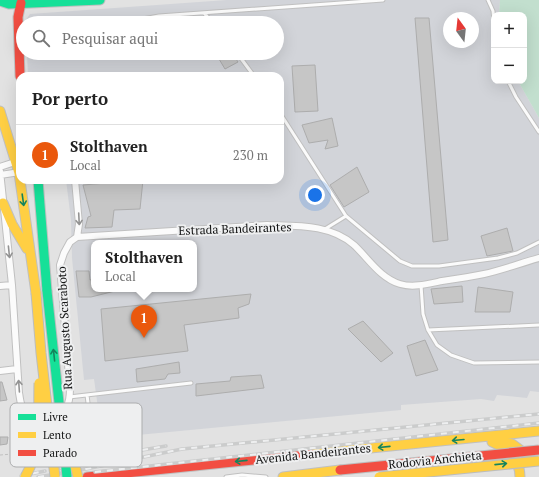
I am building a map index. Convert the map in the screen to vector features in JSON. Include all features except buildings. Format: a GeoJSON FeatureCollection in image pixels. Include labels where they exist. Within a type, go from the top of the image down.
{"type":"FeatureCollection","features":[{"type":"Feature","properties":{"kind":"main road"},"geometry":{"type":"LineString","coordinates":[[0,2],[20,4],[100,0]]}},
{"type":"Feature","properties":{"kind":"main road"},"geometry":{"type":"LineString","coordinates":[[18,16],[20,4]]}},
{"type":"Feature","properties":{"kind":"main road"},"geometry":{"type":"LineString","coordinates":[[20,60],[20,72]]}},
{"type":"Feature","properties":{"kind":"main road"},"geometry":{"type":"LineString","coordinates":[[0,111],[16,155]]}},
{"type":"Feature","properties":{"kind":"main road"},"geometry":{"type":"LineString","coordinates":[[21,184],[36,292],[47,403]]}},
{"type":"Feature","properties":{"kind":"main road","name":"Rua Augusto Scaraboto"},"geometry":{"type":"LineString","coordinates":[[38,184],[47,291],[59,403]]}},
{"type":"Feature","properties":{"kind":"main road"},"geometry":{"type":"LineString","coordinates":[[3,203],[12,224],[23,241],[31,259]]}},
{"type":"Feature","properties":{"kind":"main road"},"geometry":{"type":"LineString","coordinates":[[38,403],[41,353]]}},
{"type":"Feature","properties":{"kind":"main road","name":"Avenida Bandeirantes"},"geometry":{"type":"LineString","coordinates":[[87,477],[539,432]]}},
{"type":"Feature","properties":{"kind":"main road"},"geometry":{"type":"LineString","coordinates":[[479,438],[510,443],[518,447],[539,464]]}},
{"type":"Feature","properties":{"kind":"main road"},"geometry":{"type":"LineString","coordinates":[[479,438],[507,449],[515,457],[519,464],[520,477]]}},
{"type":"Feature","properties":{"kind":"main road","name":"Rodovia Anchieta"},"geometry":{"type":"LineString","coordinates":[[283,477],[539,450]]}},
{"type":"Feature","properties":{"kind":"main road","name":"Rodovia Anchieta"},"geometry":{"type":"LineString","coordinates":[[379,477],[539,461]]}},
{"type":"Feature","properties":{"kind":"main road"},"geometry":{"type":"LineString","coordinates":[[25,477],[30,467]]}},
{"type":"Feature","properties":{"kind":"main road"},"geometry":{"type":"LineString","coordinates":[[54,467],[55,477]]}},
{"type":"Feature","properties":{"kind":"main road"},"geometry":{"type":"LineString","coordinates":[[66,467],[67,477]]}},
{"type":"Feature","properties":{"kind":"main road"},"geometry":{"type":"LineString","coordinates":[[75,467],[78,477]]}},
{"type":"Feature","properties":{"kind":"street"},"geometry":{"type":"LineString","coordinates":[[0,167],[16,162]]}},
{"type":"Feature","properties":{"kind":"street","name":"Rua Augusto Scaraboto"},"geometry":{"type":"LineString","coordinates":[[0,171],[12,285],[19,393],[22,403]]}},
{"type":"Feature","properties":{"kind":"street"},"geometry":{"type":"LineString","coordinates":[[0,175],[16,173]]}},
{"type":"Feature","properties":{"kind":"street"},"geometry":{"type":"LineString","coordinates":[[75,184],[79,224],[77,237]]}},
{"type":"Feature","properties":{"kind":"street","name":"Estrada Bandeirantes"},"geometry":{"type":"LineString","coordinates":[[77,237],[267,225],[298,226],[325,230],[342,236],[353,244],[388,279],[398,284],[408,286],[485,274],[539,258]]}},
{"type":"Feature","properties":{"kind":"street","name":"Rua Augusto Scaraboto"},"geometry":{"type":"LineString","coordinates":[[67,403],[70,389],[66,322],[60,265],[70,242],[77,237]]}},
{"type":"Feature","properties":{"kind":"street"},"geometry":{"type":"LineString","coordinates":[[0,286],[12,285]]}},
{"type":"Feature","properties":{"kind":"street"},"geometry":{"type":"LineString","coordinates":[[0,371],[17,369]]}},
{"type":"Feature","properties":{"kind":"lane"},"geometry":{"type":"LineString","coordinates":[[159,16],[383,0]]}},
{"type":"Feature","properties":{"kind":"lane"},"geometry":{"type":"LineString","coordinates":[[488,0],[493,12]]}},
{"type":"Feature","properties":{"kind":"lane"},"geometry":{"type":"LineString","coordinates":[[204,13],[207,16]]}},
{"type":"Feature","properties":{"kind":"lane"},"geometry":{"type":"LineString","coordinates":[[242,60],[251,72]]}},
{"type":"Feature","properties":{"kind":"lane"},"geometry":{"type":"LineString","coordinates":[[510,84],[516,97],[539,132]]}},
{"type":"Feature","properties":{"kind":"lane"},"geometry":{"type":"LineString","coordinates":[[284,119],[346,216],[400,261],[412,266],[438,266],[498,258],[517,253],[539,242]]}},
{"type":"Feature","properties":{"kind":"lane"},"geometry":{"type":"LineString","coordinates":[[325,230],[346,216]]}},
{"type":"Feature","properties":{"kind":"lane"},"geometry":{"type":"LineString","coordinates":[[421,285],[423,314],[428,330],[437,345],[451,355],[474,363],[539,362]]}},
{"type":"Feature","properties":{"kind":"lane"},"geometry":{"type":"LineString","coordinates":[[428,330],[539,325]]}},
{"type":"Feature","properties":{"kind":"lane"},"geometry":{"type":"LineString","coordinates":[[69,397],[191,383]]}},
{"type":"Feature","properties":{"kind":"lane"},"geometry":{"type":"LineString","coordinates":[[87,395],[88,403]]}},
{"type":"Feature","properties":{"kind":"lane"},"geometry":{"type":"LineString","coordinates":[[226,477],[242,475],[266,477]]}},
{"type":"Feature","properties":{"kind":"path"},"geometry":{"type":"LineString","coordinates":[[0,456],[10,455]]}},
{"type":"Feature","properties":{"kind":"shaded area"},"geometry":{"type":"Polygon","coordinates":[[[227,0],[500,0],[499,12],[491,12],[491,84],[520,84],[539,118],[539,392],[530,391],[527,398],[497,395],[494,401],[481,399],[401,405],[401,410],[142,435],[142,403],[97,403],[94,379],[84,380],[72,258],[71,220],[66,184],[284,184],[284,72],[28,72],[27,60],[284,60],[284,16],[29,16],[30,14],[227,0]]]}},
{"type":"Feature","properties":{"kind":"green space"},"geometry":{"type":"Polygon","coordinates":[[[500,0],[539,0],[539,118],[520,84],[527,84],[527,12],[499,12],[500,0]]]}},
{"type":"Feature","properties":{"kind":"railway"},"geometry":{"type":"LineString","coordinates":[[142,457],[182,449],[539,414]]}},
{"type":"Feature","properties":{"kind":"railway"},"geometry":{"type":"LineString","coordinates":[[142,467],[539,423]]}},
{"type":"Feature","properties":{"kind":"railway"},"geometry":{"type":"LineString","coordinates":[[142,450],[166,446]]}},
{"type":"Feature","properties":{"kind":"railway"},"geometry":{"type":"LineString","coordinates":[[60,468],[64,467]]}},
{"type":"Feature","properties":{"kind":"railway"},"geometry":{"type":"LineString","coordinates":[[38,477],[96,467]]}},
{"type":"Feature","properties":{"kind":"railway"},"geometry":{"type":"LineString","coordinates":[[95,472],[140,467]]}},
{"type":"Feature","properties":{"kind":"railway"},"geometry":{"type":"LineString","coordinates":[[21,476],[45,471]]}},
{"type":"Feature","properties":{"kind":"traffic: fast"},"geometry":{"type":"LineString","coordinates":[[0,1],[9,4],[100,0]]}},
{"type":"Feature","properties":{"kind":"traffic: fast"},"geometry":{"type":"LineString","coordinates":[[38,184],[47,291]]}},
{"type":"Feature","properties":{"kind":"traffic: fast"},"geometry":{"type":"LineString","coordinates":[[47,291],[59,403]]}},
{"type":"Feature","properties":{"kind":"traffic: fast"},"geometry":{"type":"LineString","coordinates":[[66,467],[67,477]]}},
{"type":"Feature","properties":{"kind":"traffic: slow"},"geometry":{"type":"LineString","coordinates":[[0,111],[16,163]]}},
{"type":"Feature","properties":{"kind":"traffic: slow"},"geometry":{"type":"LineString","coordinates":[[21,184],[36,293]]}},
{"type":"Feature","properties":{"kind":"traffic: slow"},"geometry":{"type":"LineString","coordinates":[[3,203],[12,224],[27,249]]}},
{"type":"Feature","properties":{"kind":"traffic: slow"},"geometry":{"type":"LineString","coordinates":[[36,293],[47,403]]}},
{"type":"Feature","properties":{"kind":"traffic: slow"},"geometry":{"type":"LineString","coordinates":[[39,383],[39,403]]}},
{"type":"Feature","properties":{"kind":"traffic: slow"},"geometry":{"type":"LineString","coordinates":[[311,454],[539,431]]}},
{"type":"Feature","properties":{"kind":"traffic: slow"},"geometry":{"type":"LineString","coordinates":[[494,440],[512,444],[527,455]]}},
{"type":"Feature","properties":{"kind":"traffic: slow"},"geometry":{"type":"LineString","coordinates":[[492,442],[512,455],[518,465],[520,477]]}},
{"type":"Feature","properties":{"kind":"traffic: slow"},"geometry":{"type":"LineString","coordinates":[[379,477],[539,461]]}},
{"type":"Feature","properties":{"kind":"traffic: slow"},"geometry":{"type":"LineString","coordinates":[[25,477],[30,467]]}},
{"type":"Feature","properties":{"kind":"traffic: slow"},"geometry":{"type":"LineString","coordinates":[[54,467],[55,477]]}},
{"type":"Feature","properties":{"kind":"traffic: slow"},"geometry":{"type":"LineString","coordinates":[[75,467],[78,477]]}},
{"type":"Feature","properties":{"kind":"traffic: slow"},"geometry":{"type":"LineString","coordinates":[[283,477],[340,470]]}},
{"type":"Feature","properties":{"kind":"traffic: jam"},"geometry":{"type":"LineString","coordinates":[[18,16],[21,3]]}},
{"type":"Feature","properties":{"kind":"traffic: jam"},"geometry":{"type":"LineString","coordinates":[[19,60],[20,72]]}},
{"type":"Feature","properties":{"kind":"traffic: jam"},"geometry":{"type":"LineString","coordinates":[[340,470],[539,450]]}},
{"type":"Feature","properties":{"kind":"traffic: jam"},"geometry":{"type":"LineString","coordinates":[[87,477],[311,454]]}},
{"type":"Feature","properties":{"kind":"place","name":"Stolthaven"},"geometry":{"type":"Point","coordinates":[144,338]}}]}
